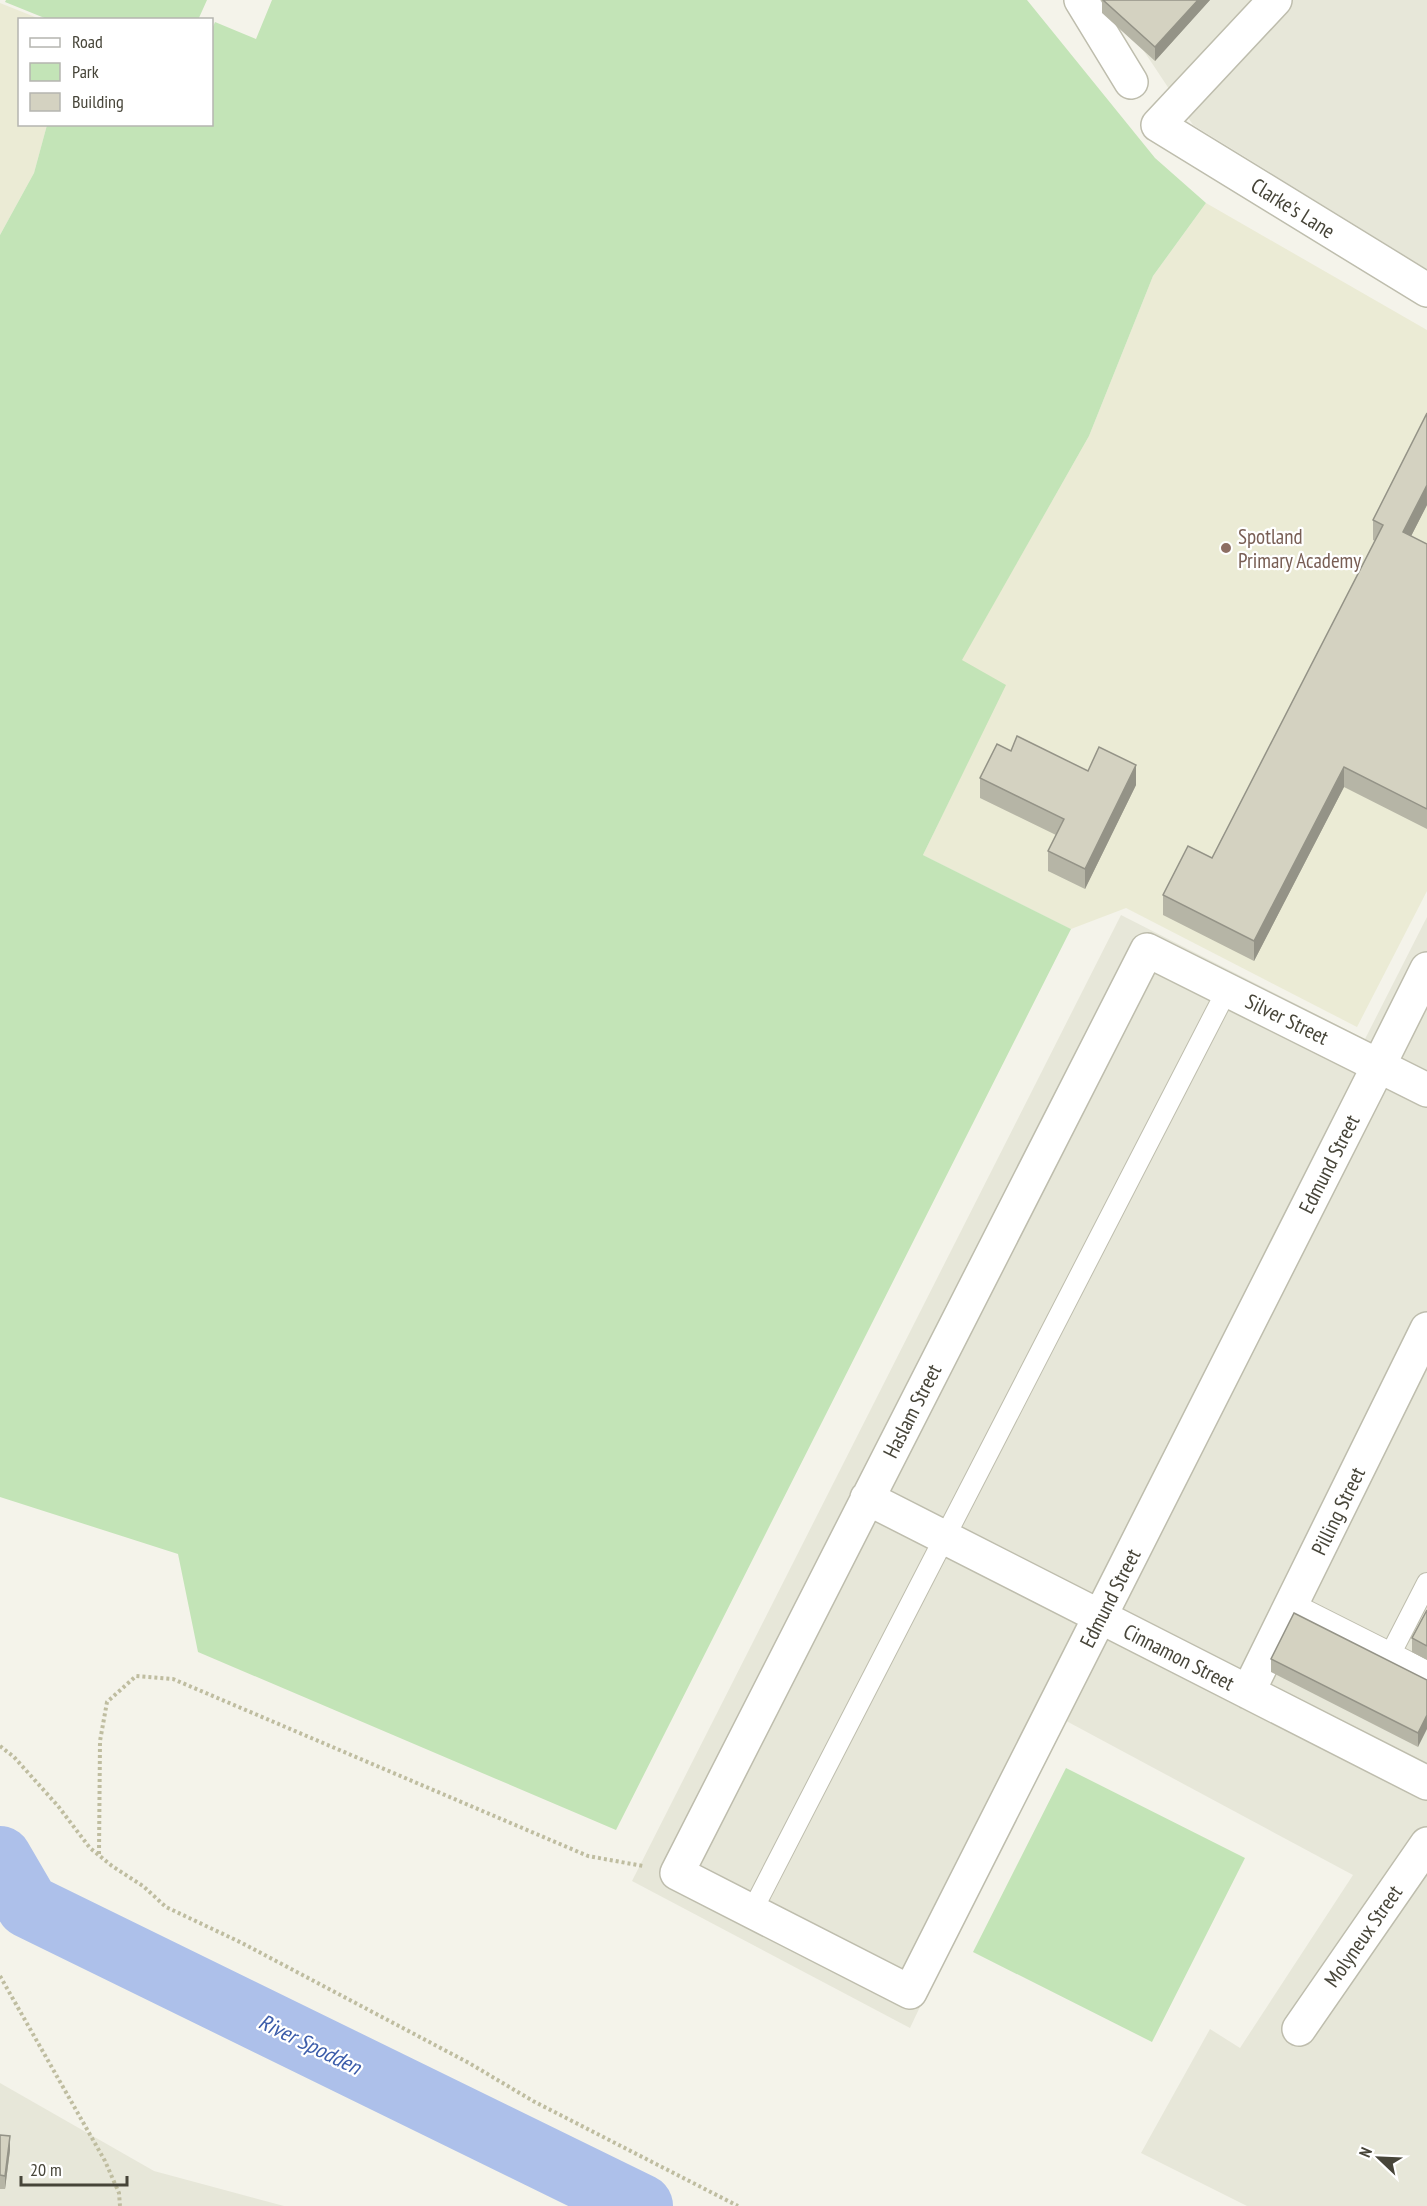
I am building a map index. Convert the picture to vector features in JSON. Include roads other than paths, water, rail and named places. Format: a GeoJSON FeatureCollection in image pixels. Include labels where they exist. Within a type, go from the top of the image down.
{"type":"FeatureCollection","features":[{"type":"Feature","properties":{"kind":"street","name":"Clarke's Lane"},"geometry":{"type":"LineString","coordinates":[[1275,0],[1158,125],[1427,290]]}},
{"type":"Feature","properties":{"kind":"street"},"geometry":{"type":"LineString","coordinates":[[1093,6],[1131,82]]}},
{"type":"Feature","properties":{"kind":"street","name":"Silver Street"},"geometry":{"type":"LineString","coordinates":[[1147,950],[1427,1090]]}},
{"type":"Feature","properties":{"kind":"street","name":"Haslam Street"},"geometry":{"type":"LineString","coordinates":[[676,1872],[1147,950]]}},
{"type":"Feature","properties":{"kind":"street","name":"Edmund Street"},"geometry":{"type":"LineString","coordinates":[[676,1872],[910,1992],[1427,969]]}},
{"type":"Feature","properties":{"kind":"street","name":"Pilling Street"},"geometry":{"type":"LineString","coordinates":[[1248,1692],[1427,1329]]}},
{"type":"Feature","properties":{"kind":"street","name":"Cinnamon Street"},"geometry":{"type":"LineString","coordinates":[[867,1498],[1427,1783]]}},
{"type":"Feature","properties":{"kind":"street","name":"Molyneux Street"},"geometry":{"type":"LineString","coordinates":[[1299,2029],[1427,1844]]}},
{"type":"Feature","properties":{"kind":"lane"},"geometry":{"type":"LineString","coordinates":[[752,1911],[1227,990]]}},
{"type":"Feature","properties":{"kind":"lane"},"geometry":{"type":"LineString","coordinates":[[1391,1653],[1427,1583]]}},
{"type":"Feature","properties":{"kind":"lane"},"geometry":{"type":"LineString","coordinates":[[1292,1603],[1427,1671]]}},
{"type":"Feature","properties":{"kind":"waterway","name":"River Spodden"},"geometry":{"type":"LineString","coordinates":[[0,1858],[28,1906],[641,2206]]}},
{"type":"Feature","properties":{"kind":"place","name":"Spotland Primary Academy"},"geometry":{"type":"Point","coordinates":[1226,548]}}]}
